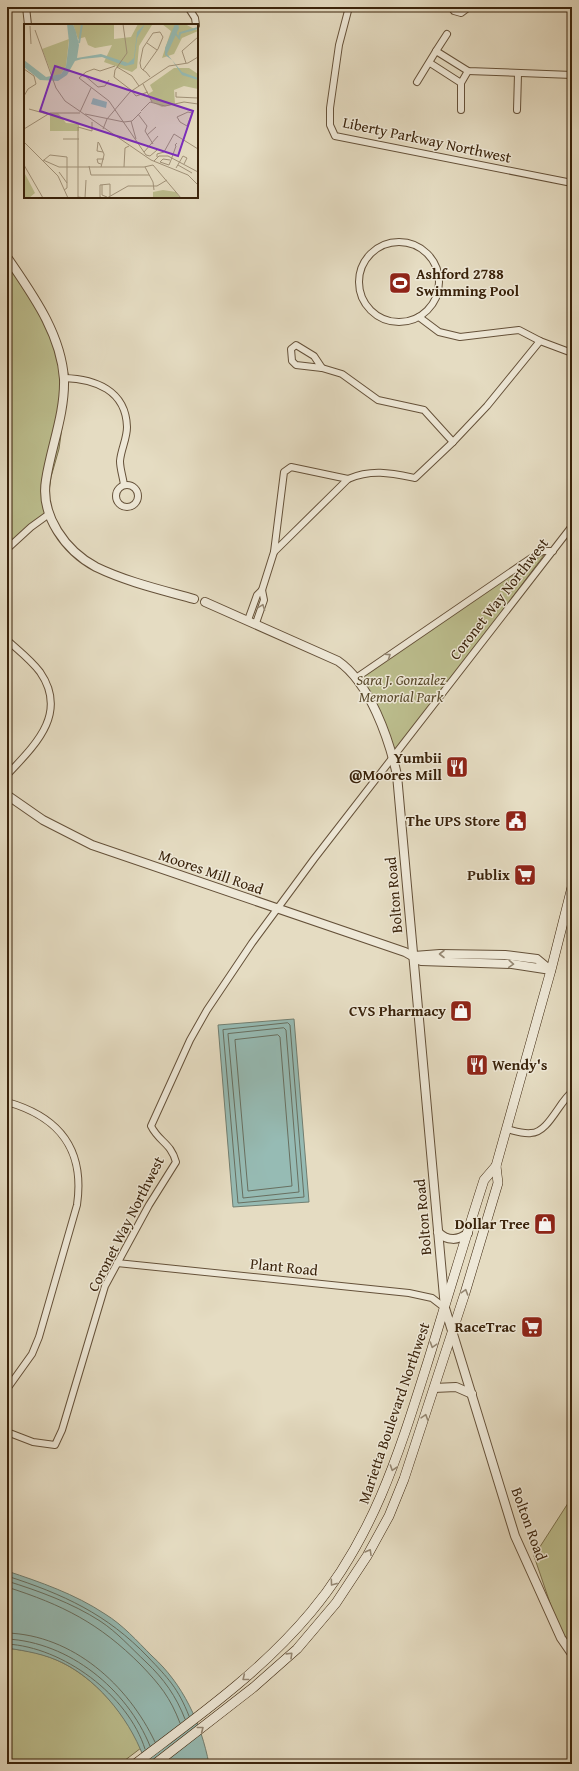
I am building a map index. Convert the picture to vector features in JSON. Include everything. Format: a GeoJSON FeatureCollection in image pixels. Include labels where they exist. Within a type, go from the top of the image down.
{"type":"FeatureCollection","features":[{"type":"Feature","properties":{"kind":"main road"},"geometry":{"type":"LineString","coordinates":[[496,1166],[551,970],[572,887]]}},
{"type":"Feature","properties":{"kind":"main road","name":"Marietta Boulevard Northwest"},"geometry":{"type":"LineString","coordinates":[[136,1764],[224,1695],[264,1661],[295,1630],[335,1581],[354,1550],[373,1517],[388,1482],[445,1308],[484,1180],[496,1166]]}},
{"type":"Feature","properties":{"kind":"main road","name":"Marietta Boulevard Northwest"},"geometry":{"type":"LineString","coordinates":[[155,1764],[278,1667],[313,1632],[357,1573],[389,1516],[404,1479],[453,1329],[498,1183],[496,1166]]}},
{"type":"Feature","properties":{"kind":"street"},"geometry":{"type":"LineString","coordinates":[[26,7],[28,24]]}},
{"type":"Feature","properties":{"kind":"street"},"geometry":{"type":"LineString","coordinates":[[188,7],[195,18],[196,24]]}},
{"type":"Feature","properties":{"kind":"street","name":"Liberty Parkway Northwest"},"geometry":{"type":"LineString","coordinates":[[349,7],[339,45],[330,108],[330,125],[335,136],[572,183]]}},
{"type":"Feature","properties":{"kind":"street"},"geometry":{"type":"LineString","coordinates":[[452,7],[454,11],[461,13],[469,7]]}},
{"type":"Feature","properties":{"kind":"street"},"geometry":{"type":"LineString","coordinates":[[417,82],[447,34]]}},
{"type":"Feature","properties":{"kind":"street"},"geometry":{"type":"LineString","coordinates":[[436,51],[468,71],[572,75]]}},
{"type":"Feature","properties":{"kind":"street"},"geometry":{"type":"LineString","coordinates":[[430,63],[461,83]]}},
{"type":"Feature","properties":{"kind":"street"},"geometry":{"type":"LineString","coordinates":[[461,110],[461,83],[468,71]]}},
{"type":"Feature","properties":{"kind":"street"},"geometry":{"type":"LineString","coordinates":[[517,110],[518,74]]}},
{"type":"Feature","properties":{"kind":"street"},"geometry":{"type":"LineString","coordinates":[[572,98],[572,111]]}},
{"type":"Feature","properties":{"kind":"street"},"geometry":{"type":"LineString","coordinates":[[396,242],[411,244],[424,252],[434,263],[439,278],[438,293],[431,306],[420,317],[404,322],[388,321],[374,314],[364,301],[360,286],[361,270],[369,256],[381,246],[396,242]]}},
{"type":"Feature","properties":{"kind":"street"},"geometry":{"type":"LineString","coordinates":[[7,257],[39,306],[52,333],[60,356],[64,378],[62,409],[46,482],[45,497],[49,514],[56,528],[65,541],[96,567],[142,584],[194,599]]}},
{"type":"Feature","properties":{"kind":"street"},"geometry":{"type":"LineString","coordinates":[[420,317],[439,332],[460,337],[519,330],[572,353]]}},
{"type":"Feature","properties":{"kind":"street"},"geometry":{"type":"LineString","coordinates":[[274,552],[348,479],[364,473],[391,473],[415,478],[453,442],[487,406],[540,340]]}},
{"type":"Feature","properties":{"kind":"street"},"geometry":{"type":"LineString","coordinates":[[322,368],[314,356],[296,345],[291,350],[292,361],[296,365],[322,368],[342,374],[378,400],[424,410],[453,442]]}},
{"type":"Feature","properties":{"kind":"street"},"geometry":{"type":"LineString","coordinates":[[64,378],[83,379],[98,384],[111,392],[120,405],[127,426],[120,461],[124,485]]}},
{"type":"Feature","properties":{"kind":"street"},"geometry":{"type":"LineString","coordinates":[[252,621],[257,595],[262,590],[274,552],[284,472],[291,467],[348,479]]}},
{"type":"Feature","properties":{"kind":"street"},"geometry":{"type":"LineString","coordinates":[[7,549],[31,527],[49,514]]}},
{"type":"Feature","properties":{"kind":"street","name":"Coronet Way Northwest"},"geometry":{"type":"LineString","coordinates":[[7,1432],[33,1442],[55,1445],[62,1430],[105,1286],[176,1162],[173,1151],[155,1135],[151,1126],[190,1040],[207,1010],[276,909],[572,526]]}},
{"type":"Feature","properties":{"kind":"street"},"geometry":{"type":"LineString","coordinates":[[356,678],[537,554],[543,551],[553,551]]}},
{"type":"Feature","properties":{"kind":"street","name":"Bolton Road"},"geometry":{"type":"LineString","coordinates":[[205,602],[252,621],[338,661],[348,668],[356,678],[376,714],[393,757],[397,775],[445,1308],[453,1329],[515,1536],[561,1638],[572,1654]]}},
{"type":"Feature","properties":{"kind":"street"},"geometry":{"type":"LineString","coordinates":[[7,640],[40,673],[47,687],[50,705],[47,725],[42,736],[7,775]]}},
{"type":"Feature","properties":{"kind":"street","name":"Moores Mill Road"},"geometry":{"type":"LineString","coordinates":[[7,795],[43,820],[92,845],[414,956],[440,954],[505,956],[536,959],[551,970]]}},
{"type":"Feature","properties":{"kind":"street"},"geometry":{"type":"LineString","coordinates":[[507,1129],[533,1134],[542,1130],[572,1092]]}},
{"type":"Feature","properties":{"kind":"street"},"geometry":{"type":"LineString","coordinates":[[7,1102],[36,1112],[56,1128],[67,1142],[74,1156],[78,1171],[79,1188],[77,1205],[39,1337],[32,1354],[7,1389]]}},
{"type":"Feature","properties":{"kind":"street"},"geometry":{"type":"LineString","coordinates":[[438,1232],[448,1239],[453,1240],[468,1233]]}},
{"type":"Feature","properties":{"kind":"street","name":"Plant Road"},"geometry":{"type":"LineString","coordinates":[[117,1263],[409,1293],[432,1298],[445,1308]]}},
{"type":"Feature","properties":{"kind":"street"},"geometry":{"type":"LineString","coordinates":[[434,1388],[456,1388],[472,1394]]}},
{"type":"Feature","properties":{"kind":"green space"},"geometry":{"type":"Polygon","coordinates":[[[7,252],[48,319],[69,376],[59,449],[51,477],[48,499],[53,515],[32,522],[7,546],[7,252]]]}},
{"type":"Feature","properties":{"kind":"green space","name":"Sara J. Gonzalez Memorial Park"},"geometry":{"type":"Polygon","coordinates":[[[547,551],[393,757],[356,678],[547,551]]]}},
{"type":"Feature","properties":{"kind":"green space"},"geometry":{"type":"Polygon","coordinates":[[[572,1497],[572,1645],[565,1647],[534,1556],[572,1497]]]}},
{"type":"Feature","properties":{"kind":"green space"},"geometry":{"type":"Polygon","coordinates":[[[7,1648],[34,1652],[59,1661],[74,1669],[101,1691],[113,1704],[124,1718],[141,1748],[120,1764],[7,1764],[7,1648]]]}},
{"type":"Feature","properties":{"kind":"water","name":"Ashford 2788 Swimming Pool"},"geometry":{"type":"Polygon","coordinates":[[[395,274],[399,274],[407,286],[405,290],[401,290],[393,279],[395,274]]]}},
{"type":"Feature","properties":{"kind":"water"},"geometry":{"type":"Polygon","coordinates":[[[294,1019],[309,1202],[233,1207],[218,1025],[294,1019]]]}},
{"type":"Feature","properties":{"kind":"water"},"geometry":{"type":"Polygon","coordinates":[[[7,1571],[45,1584],[82,1600],[112,1618],[130,1634],[163,1667],[182,1692],[196,1719],[206,1749],[209,1764],[146,1764],[133,1734],[124,1719],[103,1693],[90,1681],[77,1671],[49,1657],[7,1648],[7,1571]]]}},
{"type":"Feature","properties":{"kind":"place","name":"Ashford 2788 Swimming Pool"},"geometry":{"type":"Point","coordinates":[400,283]}},
{"type":"Feature","properties":{"kind":"place","name":"Yumbii @Moores Mill"},"geometry":{"type":"Point","coordinates":[457,767]}},
{"type":"Feature","properties":{"kind":"place","name":"The UPS Store"},"geometry":{"type":"Point","coordinates":[516,821]}},
{"type":"Feature","properties":{"kind":"place","name":"Publix"},"geometry":{"type":"Point","coordinates":[525,875]}},
{"type":"Feature","properties":{"kind":"place","name":"CVS Pharmacy"},"geometry":{"type":"Point","coordinates":[461,1011]}},
{"type":"Feature","properties":{"kind":"place","name":"Wendy's"},"geometry":{"type":"Point","coordinates":[477,1065]}},
{"type":"Feature","properties":{"kind":"place","name":"Dollar Tree"},"geometry":{"type":"Point","coordinates":[545,1224]}},
{"type":"Feature","properties":{"kind":"place","name":"RaceTrac"},"geometry":{"type":"Point","coordinates":[532,1327]}}]}
